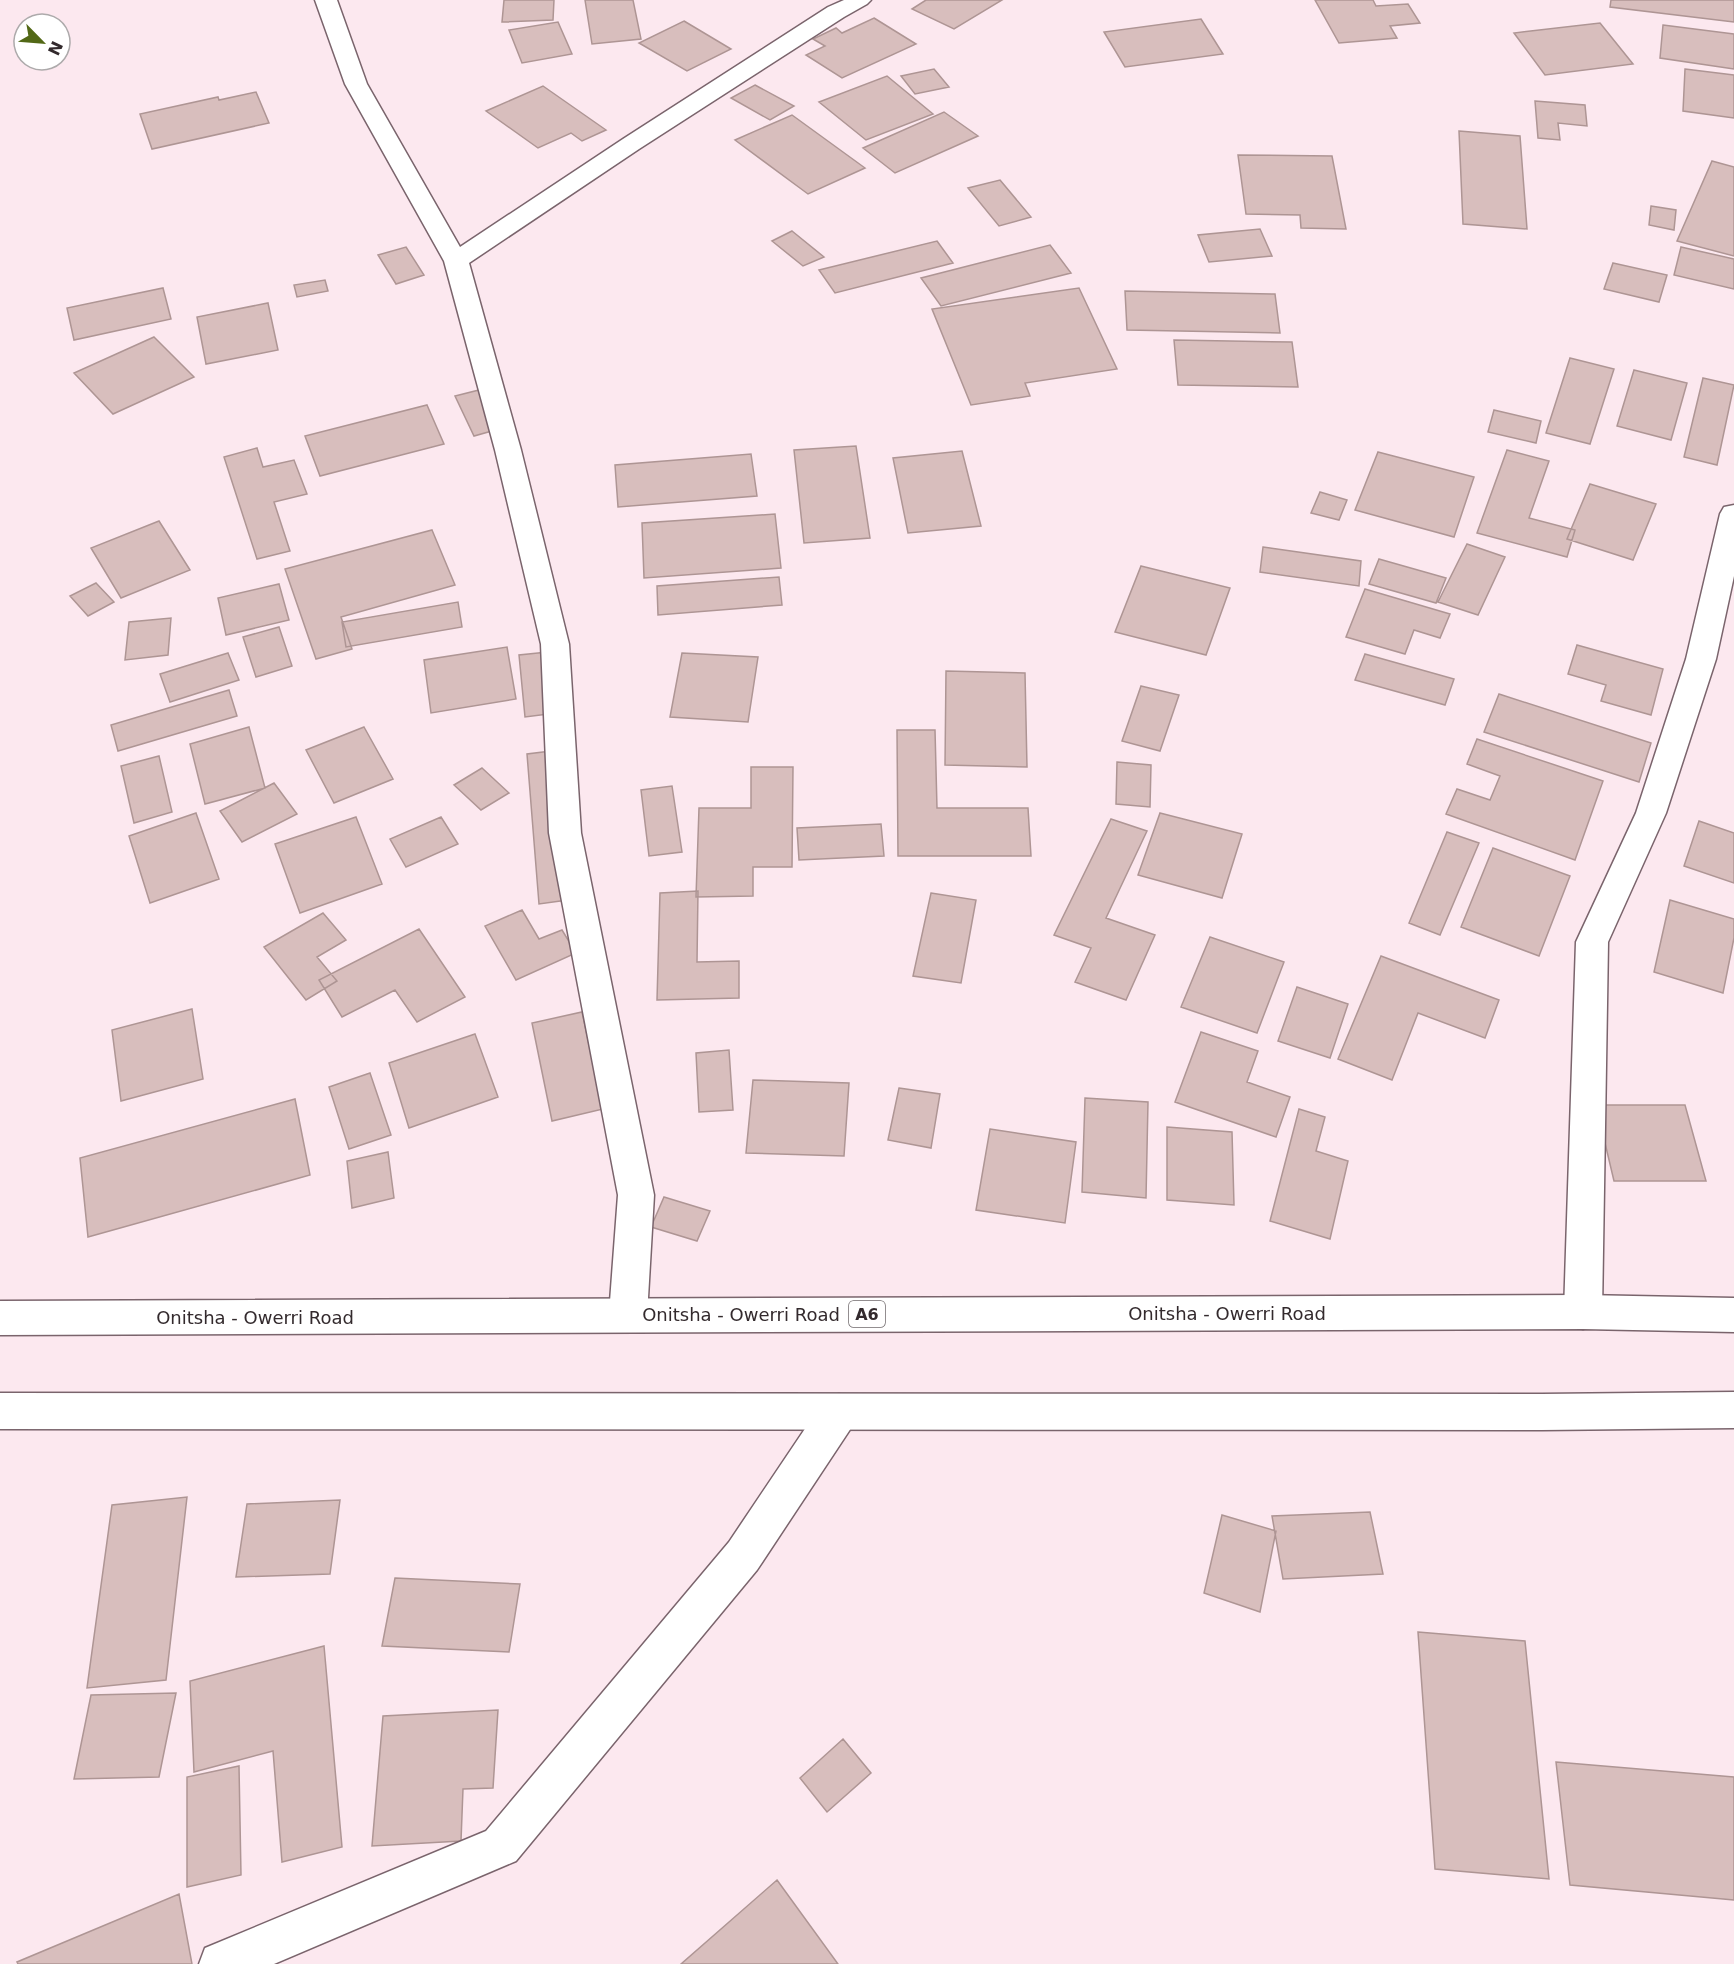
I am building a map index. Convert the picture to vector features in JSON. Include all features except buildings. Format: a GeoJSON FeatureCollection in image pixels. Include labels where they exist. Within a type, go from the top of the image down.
{"type":"FeatureCollection","features":[{"type":"Feature","properties":{"kind":"main road"},"geometry":{"type":"LineString","coordinates":[[326,0],[356,84],[456,261],[508,450],[555,644],[565,833],[636,1195],[628,1315]]}},
{"type":"Feature","properties":{"kind":"main road"},"geometry":{"type":"LineString","coordinates":[[456,261],[836,12],[860,0]]}},
{"type":"Feature","properties":{"kind":"main road"},"geometry":{"type":"LineString","coordinates":[[1583,1312],[1592,942],[1651,813],[1701,658],[1734,514]]}},
{"type":"Feature","properties":{"kind":"main road","name":"Onitsha - Owerri Road"},"geometry":{"type":"LineString","coordinates":[[0,1318],[1583,1312],[1734,1315]]}},
{"type":"Feature","properties":{"kind":"main road"},"geometry":{"type":"LineString","coordinates":[[0,1411],[1542,1412],[1734,1410]]}},
{"type":"Feature","properties":{"kind":"main road"},"geometry":{"type":"LineString","coordinates":[[221,1964],[501,1846],[743,1556],[839,1412]]}}]}
